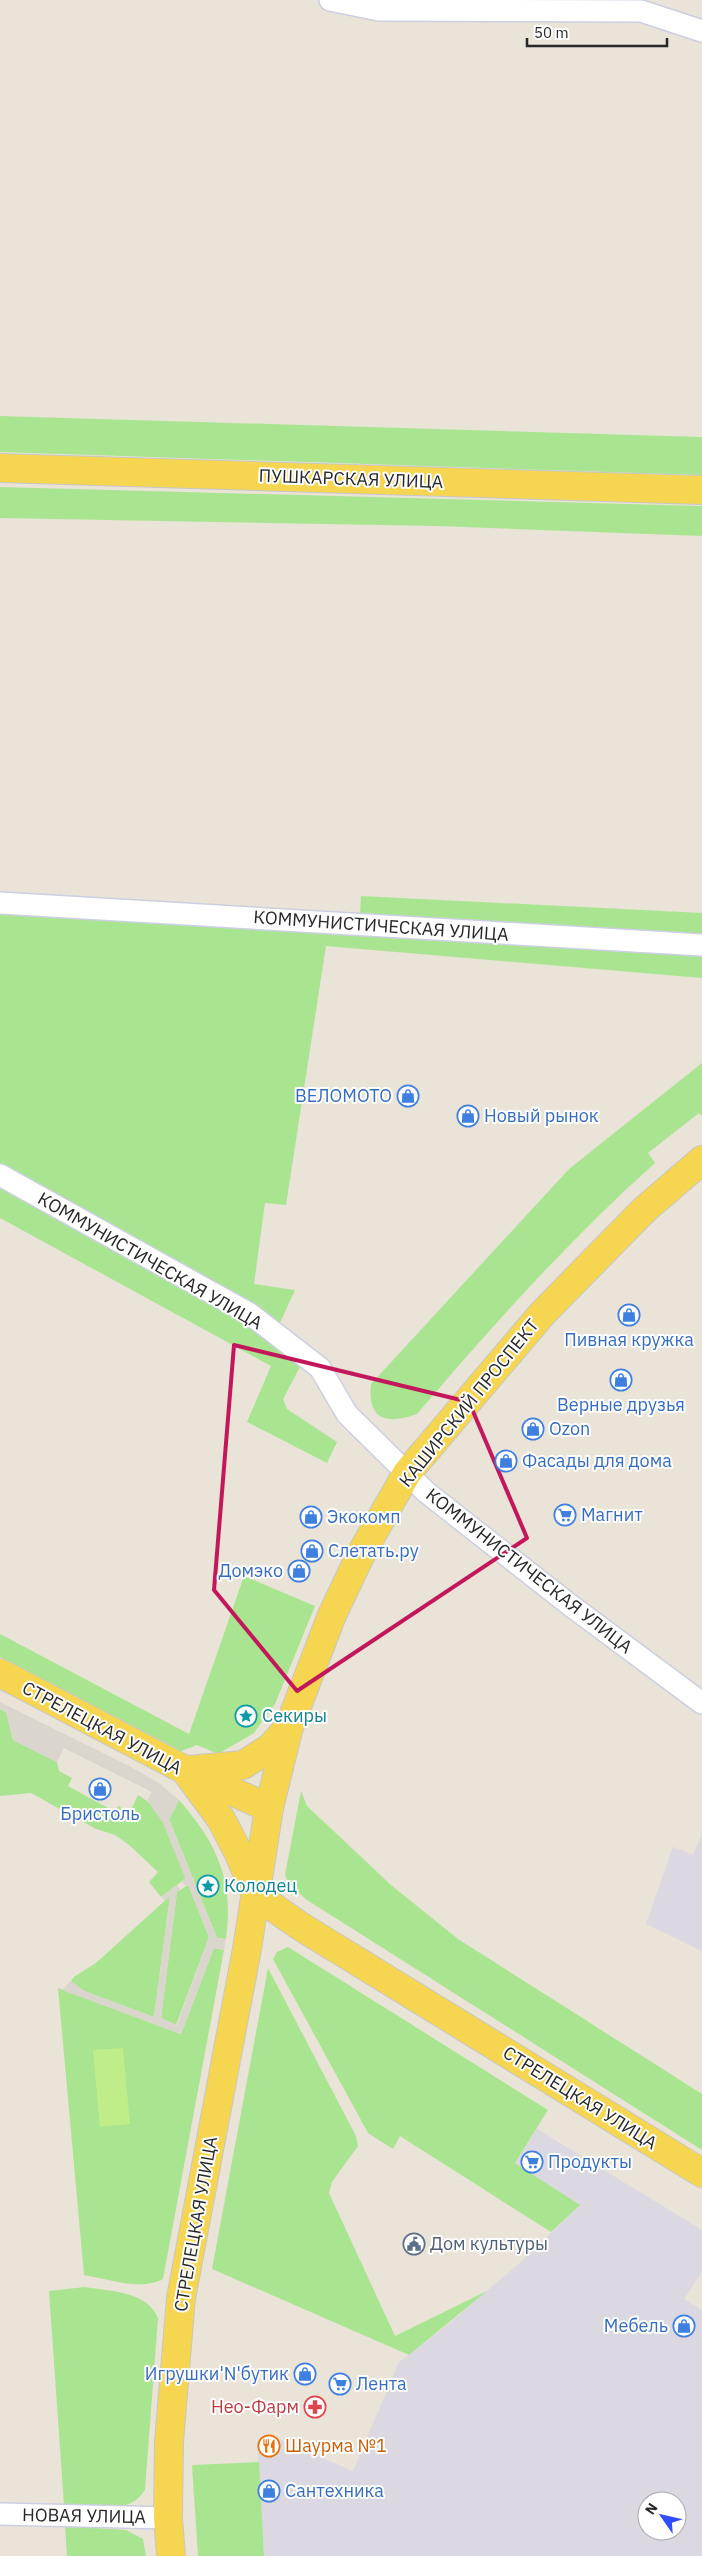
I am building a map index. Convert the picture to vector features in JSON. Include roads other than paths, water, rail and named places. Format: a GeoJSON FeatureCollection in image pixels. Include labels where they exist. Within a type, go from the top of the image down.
{"type":"FeatureCollection","features":[{"type":"Feature","properties":{"kind":"main road","name":"ПУШКАРСКАЯ УЛИЦА"},"geometry":{"type":"LineString","coordinates":[[0,468],[702,490]]}},
{"type":"Feature","properties":{"kind":"main road","name":"КАШИРСКИЙ ПРОСПЕКТ"},"geometry":{"type":"LineString","coordinates":[[256,1894],[269,1808],[289,1727],[332,1615],[362,1552],[407,1473],[542,1314],[644,1210],[702,1160]]}},
{"type":"Feature","properties":{"kind":"main road","name":"СТРЕЛЕЦКАЯ УЛИЦА"},"geometry":{"type":"LineString","coordinates":[[0,1673],[185,1770],[221,1819],[240,1856],[256,1894],[300,1926],[702,2173]]}},
{"type":"Feature","properties":{"kind":"main road"},"geometry":{"type":"LineString","coordinates":[[185,1770],[243,1765],[270,1748],[289,1727]]}},
{"type":"Feature","properties":{"kind":"main road"},"geometry":{"type":"LineString","coordinates":[[185,1770],[269,1808]]}},
{"type":"Feature","properties":{"kind":"main road","name":"СТРЕЛЕЦКАЯ УЛИЦА"},"geometry":{"type":"LineString","coordinates":[[171,2556],[168,2518],[169,2442],[182,2298],[256,1894]]}},
{"type":"Feature","properties":{"kind":"street"},"geometry":{"type":"LineString","coordinates":[[330,0],[379,10],[642,11],[702,31]]}},
{"type":"Feature","properties":{"kind":"street","name":"КОММУНИСТИЧЕСКАЯ УЛИЦА"},"geometry":{"type":"LineString","coordinates":[[0,903],[702,945]]}},
{"type":"Feature","properties":{"kind":"street","name":"КОММУНИСТИЧЕСКАЯ УЛИЦА"},"geometry":{"type":"LineString","coordinates":[[0,1175],[250,1314],[320,1368],[347,1414],[407,1473],[456,1517],[702,1703]]}},
{"type":"Feature","properties":{"kind":"street","name":"НОВАЯ УЛИЦА"},"geometry":{"type":"LineString","coordinates":[[0,2514],[168,2518]]}},
{"type":"Feature","properties":{"kind":"place","name":"ВЕЛОМОТО"},"geometry":{"type":"Point","coordinates":[408,1096]}},
{"type":"Feature","properties":{"kind":"place","name":"Новый рынок"},"geometry":{"type":"Point","coordinates":[468,1116]}},
{"type":"Feature","properties":{"kind":"place","name":"Пивная кружка"},"geometry":{"type":"Point","coordinates":[629,1315]}},
{"type":"Feature","properties":{"kind":"place","name":"Верные друзья"},"geometry":{"type":"Point","coordinates":[621,1380]}},
{"type":"Feature","properties":{"kind":"place","name":"Ozon"},"geometry":{"type":"Point","coordinates":[533,1429]}},
{"type":"Feature","properties":{"kind":"place","name":"Фасады для дома"},"geometry":{"type":"Point","coordinates":[506,1461]}},
{"type":"Feature","properties":{"kind":"place","name":"Магнит"},"geometry":{"type":"Point","coordinates":[565,1515]}},
{"type":"Feature","properties":{"kind":"place","name":"Экокомп"},"geometry":{"type":"Point","coordinates":[311,1517]}},
{"type":"Feature","properties":{"kind":"place","name":"Слетать.ру"},"geometry":{"type":"Point","coordinates":[312,1551]}},
{"type":"Feature","properties":{"kind":"place","name":"Домэко"},"geometry":{"type":"Point","coordinates":[299,1571]}},
{"type":"Feature","properties":{"kind":"place","name":"Секиры"},"geometry":{"type":"Point","coordinates":[246,1716]}},
{"type":"Feature","properties":{"kind":"place","name":"Бристоль"},"geometry":{"type":"Point","coordinates":[100,1789]}},
{"type":"Feature","properties":{"kind":"place","name":"Колодец"},"geometry":{"type":"Point","coordinates":[208,1886]}},
{"type":"Feature","properties":{"kind":"place","name":"Продукты"},"geometry":{"type":"Point","coordinates":[532,2162]}},
{"type":"Feature","properties":{"kind":"place","name":"Дом культуры"},"geometry":{"type":"Point","coordinates":[414,2244]}},
{"type":"Feature","properties":{"kind":"place","name":"Мебель"},"geometry":{"type":"Point","coordinates":[684,2326]}},
{"type":"Feature","properties":{"kind":"place","name":"Игрушки'N'бутик"},"geometry":{"type":"Point","coordinates":[305,2374]}},
{"type":"Feature","properties":{"kind":"place","name":"Лента"},"geometry":{"type":"Point","coordinates":[340,2384]}},
{"type":"Feature","properties":{"kind":"place","name":"Нео-Фарм"},"geometry":{"type":"Point","coordinates":[315,2407]}},
{"type":"Feature","properties":{"kind":"place","name":"Шаурма №1"},"geometry":{"type":"Point","coordinates":[269,2446]}},
{"type":"Feature","properties":{"kind":"place","name":"Сантехника"},"geometry":{"type":"Point","coordinates":[269,2491]}}]}
